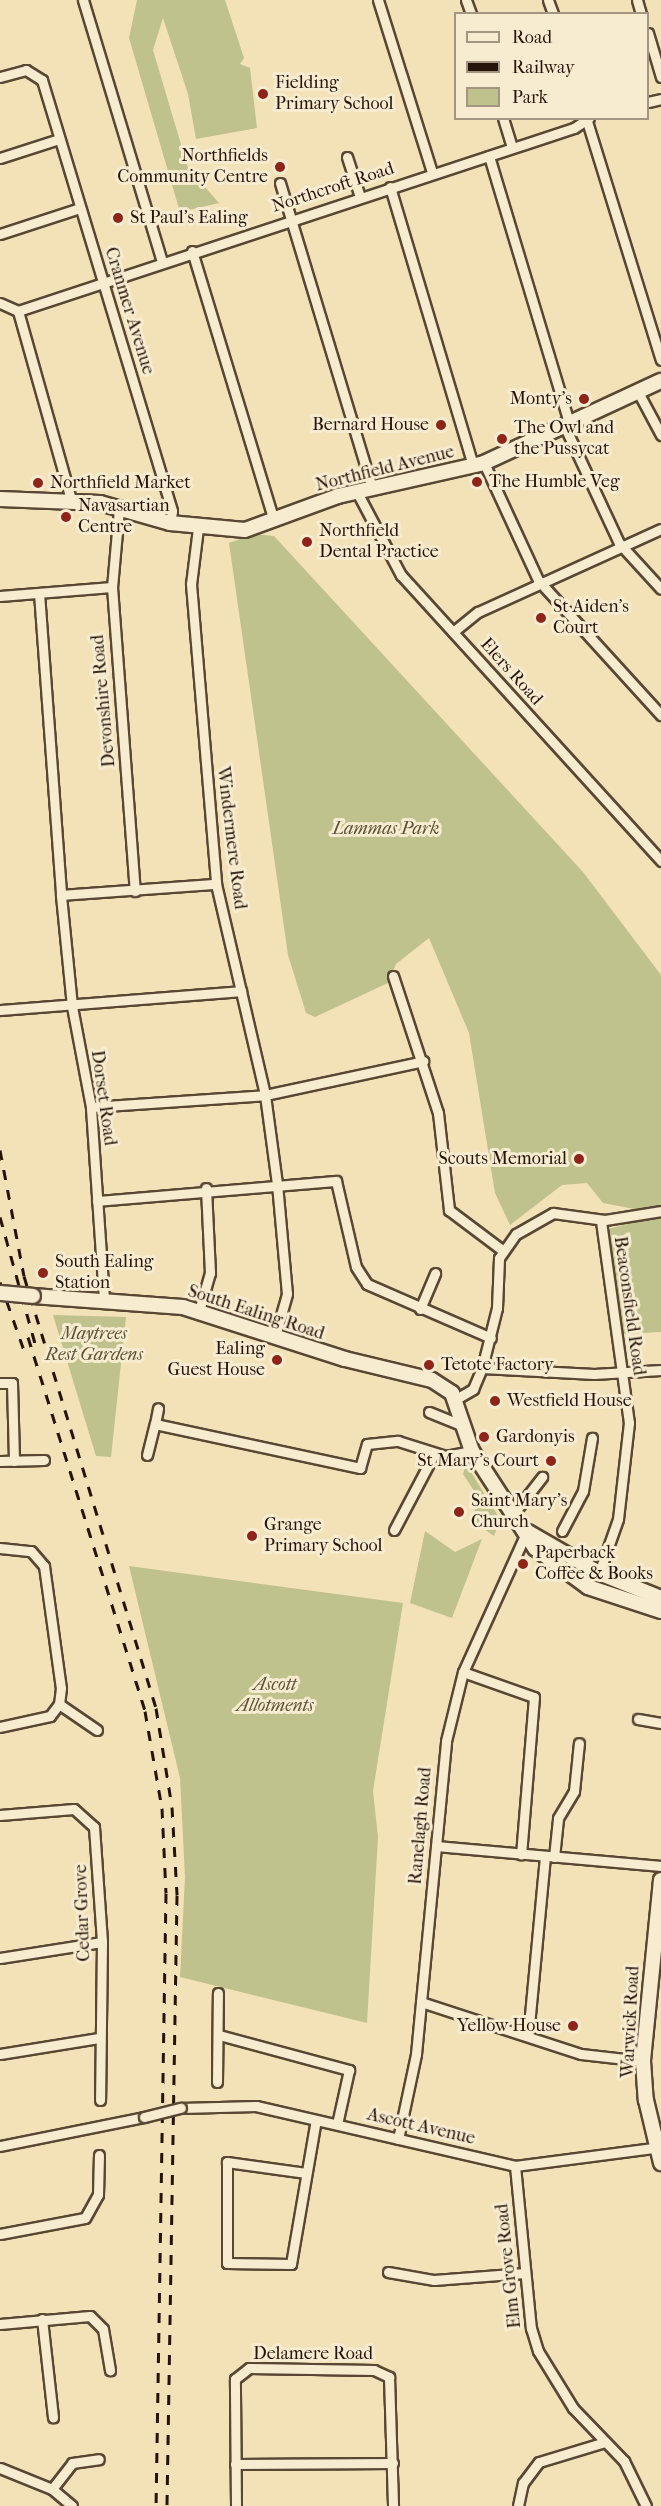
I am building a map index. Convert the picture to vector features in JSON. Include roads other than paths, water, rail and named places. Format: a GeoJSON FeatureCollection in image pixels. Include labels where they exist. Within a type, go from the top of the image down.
{"type":"FeatureCollection","features":[{"type":"Feature","properties":{"kind":"main road","name":"Northfield Avenue"},"geometry":{"type":"LineString","coordinates":[[0,499],[71,500],[119,509],[170,523],[232,531],[274,522],[357,492],[478,464],[661,381]]}},
{"type":"Feature","properties":{"kind":"main road","name":"South Ealing Road"},"geometry":{"type":"LineString","coordinates":[[0,1293],[104,1299],[199,1311],[275,1336],[422,1377],[456,1399]]}},
{"type":"Feature","properties":{"kind":"main road"},"geometry":{"type":"LineString","coordinates":[[456,1399],[472,1451],[528,1531],[535,1548],[588,1587],[661,1611]]}},
{"type":"Feature","properties":{"kind":"main road"},"geometry":{"type":"LineString","coordinates":[[528,1531],[558,1538],[599,1573],[661,1598]]}},
{"type":"Feature","properties":{"kind":"main road","name":"Warwick Road"},"geometry":{"type":"LineString","coordinates":[[661,1880],[656,1987],[644,2061],[661,2163]]}},
{"type":"Feature","properties":{"kind":"street"},"geometry":{"type":"LineString","coordinates":[[83,0],[162,261]]}},
{"type":"Feature","properties":{"kind":"street"},"geometry":{"type":"LineString","coordinates":[[378,0],[432,172]]}},
{"type":"Feature","properties":{"kind":"street"},"geometry":{"type":"LineString","coordinates":[[649,36],[661,77]]}},
{"type":"Feature","properties":{"kind":"street","name":"Cranmer Avenue"},"geometry":{"type":"LineString","coordinates":[[0,77],[26,70],[39,75],[172,511],[170,523]]}},
{"type":"Feature","properties":{"kind":"street"},"geometry":{"type":"LineString","coordinates":[[504,120],[512,148]]}},
{"type":"Feature","properties":{"kind":"street","name":"Northcroft Road"},"geometry":{"type":"LineString","coordinates":[[18,311],[102,280],[432,172],[489,156],[584,120]]}},
{"type":"Feature","properties":{"kind":"street"},"geometry":{"type":"LineString","coordinates":[[587,120],[661,360]]}},
{"type":"Feature","properties":{"kind":"street"},"geometry":{"type":"LineString","coordinates":[[0,158],[59,139]]}},
{"type":"Feature","properties":{"kind":"street"},"geometry":{"type":"LineString","coordinates":[[489,156],[567,424],[622,546],[661,590]]}},
{"type":"Feature","properties":{"kind":"street"},"geometry":{"type":"LineString","coordinates":[[347,157],[360,197]]}},
{"type":"Feature","properties":{"kind":"street"},"geometry":{"type":"LineString","coordinates":[[280,183],[372,488]]}},
{"type":"Feature","properties":{"kind":"street"},"geometry":{"type":"LineString","coordinates":[[390,187],[478,464],[541,583],[659,709]]}},
{"type":"Feature","properties":{"kind":"street"},"geometry":{"type":"LineString","coordinates":[[0,234],[80,208]]}},
{"type":"Feature","properties":{"kind":"street"},"geometry":{"type":"LineString","coordinates":[[192,251],[274,522]]}},
{"type":"Feature","properties":{"kind":"street"},"geometry":{"type":"LineString","coordinates":[[0,303],[18,311],[71,500]]}},
{"type":"Feature","properties":{"kind":"street"},"geometry":{"type":"LineString","coordinates":[[638,392],[661,435]]}},
{"type":"Feature","properties":{"kind":"street","name":"Elers Road"},"geometry":{"type":"LineString","coordinates":[[357,492],[387,556],[661,861]]}},
{"type":"Feature","properties":{"kind":"street","name":"Devonshire Road"},"geometry":{"type":"LineString","coordinates":[[119,509],[112,587],[135,891]]}},
{"type":"Feature","properties":{"kind":"street","name":"Windermere Road"},"geometry":{"type":"LineString","coordinates":[[198,528],[191,584],[216,884],[265,1095],[277,1184],[286,1294],[275,1336]]}},
{"type":"Feature","properties":{"kind":"street"},"geometry":{"type":"LineString","coordinates":[[453,632],[478,612],[661,529]]}},
{"type":"Feature","properties":{"kind":"street"},"geometry":{"type":"LineString","coordinates":[[0,596],[112,587]]}},
{"type":"Feature","properties":{"kind":"street","name":"Dorset Road"},"geometry":{"type":"LineString","coordinates":[[39,593],[60,899],[72,1006],[91,1107],[104,1299]]}},
{"type":"Feature","properties":{"kind":"street"},"geometry":{"type":"LineString","coordinates":[[60,899],[216,884]]}},
{"type":"Feature","properties":{"kind":"street"},"geometry":{"type":"LineString","coordinates":[[393,976],[423,1061],[438,1113],[448,1210],[502,1250]]}},
{"type":"Feature","properties":{"kind":"street"},"geometry":{"type":"LineString","coordinates":[[0,1010],[241,991]]}},
{"type":"Feature","properties":{"kind":"street"},"geometry":{"type":"LineString","coordinates":[[91,1107],[265,1095],[423,1061]]}},
{"type":"Feature","properties":{"kind":"street"},"geometry":{"type":"LineString","coordinates":[[97,1201],[206,1188],[331,1180],[341,1187],[361,1278],[420,1309],[491,1338]]}},
{"type":"Feature","properties":{"kind":"street"},"geometry":{"type":"LineString","coordinates":[[199,1311],[210,1273],[206,1188]]}},
{"type":"Feature","properties":{"kind":"street"},"geometry":{"type":"LineString","coordinates":[[456,1399],[474,1389],[482,1368],[491,1338],[502,1250],[547,1214],[601,1220],[661,1211]]}},
{"type":"Feature","properties":{"kind":"street","name":"Beaconsfield Road"},"geometry":{"type":"LineString","coordinates":[[599,1573],[613,1542],[625,1471],[629,1423],[601,1220]]}},
{"type":"Feature","properties":{"kind":"street"},"geometry":{"type":"LineString","coordinates":[[420,1309],[435,1273]]}},
{"type":"Feature","properties":{"kind":"street"},"geometry":{"type":"LineString","coordinates":[[482,1368],[621,1372],[661,1370]]}},
{"type":"Feature","properties":{"kind":"street"},"geometry":{"type":"LineString","coordinates":[[0,1383],[12,1383],[14,1461]]}},
{"type":"Feature","properties":{"kind":"street"},"geometry":{"type":"LineString","coordinates":[[147,1455],[158,1408]]}},
{"type":"Feature","properties":{"kind":"street"},"geometry":{"type":"LineString","coordinates":[[429,1412],[464,1426]]}},
{"type":"Feature","properties":{"kind":"street"},"geometry":{"type":"LineString","coordinates":[[155,1424],[360,1468],[368,1444],[398,1442],[434,1454],[472,1451]]}},
{"type":"Feature","properties":{"kind":"street"},"geometry":{"type":"LineString","coordinates":[[558,1538],[583,1491],[592,1438]]}},
{"type":"Feature","properties":{"kind":"street"},"geometry":{"type":"LineString","coordinates":[[394,1530],[434,1454]]}},
{"type":"Feature","properties":{"kind":"street"},"geometry":{"type":"LineString","coordinates":[[0,1461],[44,1460]]}},
{"type":"Feature","properties":{"kind":"street"},"geometry":{"type":"LineString","coordinates":[[514,1513],[542,1477]]}},
{"type":"Feature","properties":{"kind":"street","name":"Ranelagh Road"},"geometry":{"type":"LineString","coordinates":[[399,2139],[412,2084],[422,2002],[446,1741],[464,1672],[528,1531]]}},
{"type":"Feature","properties":{"kind":"street"},"geometry":{"type":"LineString","coordinates":[[0,1548],[31,1551],[46,1571],[59,1704]]}},
{"type":"Feature","properties":{"kind":"street"},"geometry":{"type":"LineString","coordinates":[[464,1672],[534,1697],[521,1854]]}},
{"type":"Feature","properties":{"kind":"street"},"geometry":{"type":"LineString","coordinates":[[0,1727],[41,1720],[59,1704]]}},
{"type":"Feature","properties":{"kind":"street"},"geometry":{"type":"LineString","coordinates":[[59,1704],[97,1730]]}},
{"type":"Feature","properties":{"kind":"street"},"geometry":{"type":"LineString","coordinates":[[638,1719],[661,1723]]}},
{"type":"Feature","properties":{"kind":"street"},"geometry":{"type":"LineString","coordinates":[[528,2036],[550,1857],[558,1818],[574,1791],[579,1743]]}},
{"type":"Feature","properties":{"kind":"street","name":"Cedar Grove"},"geometry":{"type":"LineString","coordinates":[[0,1815],[74,1809],[94,1827],[102,1942],[100,2100]]}},
{"type":"Feature","properties":{"kind":"street"},"geometry":{"type":"LineString","coordinates":[[436,1846],[661,1866]]}},
{"type":"Feature","properties":{"kind":"street"},"geometry":{"type":"LineString","coordinates":[[0,1958],[102,1942]]}},
{"type":"Feature","properties":{"kind":"street"},"geometry":{"type":"LineString","coordinates":[[217,2082],[218,1993]]}},
{"type":"Feature","properties":{"kind":"street"},"geometry":{"type":"LineString","coordinates":[[422,2002],[581,2054],[644,2061]]}},
{"type":"Feature","properties":{"kind":"street"},"geometry":{"type":"LineString","coordinates":[[219,2035],[349,2070],[337,2124]]}},
{"type":"Feature","properties":{"kind":"street"},"geometry":{"type":"LineString","coordinates":[[0,2054],[99,2038]]}},
{"type":"Feature","properties":{"kind":"street","name":"Ascott Avenue"},"geometry":{"type":"LineString","coordinates":[[0,2146],[181,2108],[242,2104],[515,2166],[658,2147]]}},
{"type":"Feature","properties":{"kind":"street"},"geometry":{"type":"LineString","coordinates":[[306,2174],[228,2162],[227,2263],[291,2264],[316,2120]]}},
{"type":"Feature","properties":{"kind":"street"},"geometry":{"type":"LineString","coordinates":[[0,2234],[85,2218],[98,2195],[99,2155]]}},
{"type":"Feature","properties":{"kind":"street","name":"Elm Grove Road"},"geometry":{"type":"LineString","coordinates":[[515,2166],[531,2328],[547,2371],[605,2442],[624,2461],[646,2506]]}},
{"type":"Feature","properties":{"kind":"street"},"geometry":{"type":"LineString","coordinates":[[388,2272],[434,2280],[525,2273]]}},
{"type":"Feature","properties":{"kind":"street"},"geometry":{"type":"LineString","coordinates":[[0,2324],[78,2314],[97,2320],[110,2370]]}},
{"type":"Feature","properties":{"kind":"street"},"geometry":{"type":"LineString","coordinates":[[42,2319],[53,2417]]}},
{"type":"Feature","properties":{"kind":"street","name":"Delamere Road"},"geometry":{"type":"LineString","coordinates":[[236,2506],[235,2379],[249,2368],[383,2371],[393,2386],[393,2506]]}},
{"type":"Feature","properties":{"kind":"street"},"geometry":{"type":"LineString","coordinates":[[518,2506],[523,2483],[539,2462],[605,2442]]}},
{"type":"Feature","properties":{"kind":"street"},"geometry":{"type":"LineString","coordinates":[[52,2489],[72,2463],[99,2459]]}},
{"type":"Feature","properties":{"kind":"street"},"geometry":{"type":"LineString","coordinates":[[235,2464],[393,2463]]}},
{"type":"Feature","properties":{"kind":"street"},"geometry":{"type":"LineString","coordinates":[[0,2468],[52,2489],[72,2506]]}},
{"type":"Feature","properties":{"kind":"railway"},"geometry":{"type":"LineString","coordinates":[[0,1150],[24,1276],[156,1708],[172,1807],[177,1895],[167,2506]]}},
{"type":"Feature","properties":{"kind":"railway"},"geometry":{"type":"LineString","coordinates":[[0,1217],[35,1343]]}},
{"type":"Feature","properties":{"kind":"railway"},"geometry":{"type":"LineString","coordinates":[[0,1282],[24,1350]]}},
{"type":"Feature","properties":{"kind":"railway"},"geometry":{"type":"LineString","coordinates":[[28,1337],[145,1711],[162,1808],[166,1893],[156,2506]]}},
{"type":"Feature","properties":{"kind":"place","name":"Fielding Primary School"},"geometry":{"type":"Point","coordinates":[263,94]}},
{"type":"Feature","properties":{"kind":"place","name":"Northfields Community Centre"},"geometry":{"type":"Point","coordinates":[280,167]}},
{"type":"Feature","properties":{"kind":"place","name":"St Paul's Ealing"},"geometry":{"type":"Point","coordinates":[118,218]}},
{"type":"Feature","properties":{"kind":"place","name":"Monty's"},"geometry":{"type":"Point","coordinates":[584,399]}},
{"type":"Feature","properties":{"kind":"place","name":"Bernard House"},"geometry":{"type":"Point","coordinates":[441,425]}},
{"type":"Feature","properties":{"kind":"place","name":"The Owl and the Pussycat"},"geometry":{"type":"Point","coordinates":[502,439]}},
{"type":"Feature","properties":{"kind":"place","name":"The Humble Veg"},"geometry":{"type":"Point","coordinates":[477,482]}},
{"type":"Feature","properties":{"kind":"place","name":"Northfield Market"},"geometry":{"type":"Point","coordinates":[38,483]}},
{"type":"Feature","properties":{"kind":"place","name":"Navasartian Centre"},"geometry":{"type":"Point","coordinates":[66,517]}},
{"type":"Feature","properties":{"kind":"place","name":"Northfield Dental Practice"},"geometry":{"type":"Point","coordinates":[307,542]}},
{"type":"Feature","properties":{"kind":"place","name":"St Aiden's Court"},"geometry":{"type":"Point","coordinates":[541,618]}},
{"type":"Feature","properties":{"kind":"place","name":"Scouts Memorial"},"geometry":{"type":"Point","coordinates":[579,1159]}},
{"type":"Feature","properties":{"kind":"place","name":"South Ealing Station"},"geometry":{"type":"Point","coordinates":[43,1273]}},
{"type":"Feature","properties":{"kind":"place","name":"Ealing Guest House"},"geometry":{"type":"Point","coordinates":[277,1360]}},
{"type":"Feature","properties":{"kind":"place","name":"Tetote Factory"},"geometry":{"type":"Point","coordinates":[429,1365]}},
{"type":"Feature","properties":{"kind":"place","name":"Westfield House"},"geometry":{"type":"Point","coordinates":[495,1401]}},
{"type":"Feature","properties":{"kind":"place","name":"Gardonyis"},"geometry":{"type":"Point","coordinates":[484,1437]}},
{"type":"Feature","properties":{"kind":"place","name":"St Mary's Court"},"geometry":{"type":"Point","coordinates":[551,1461]}},
{"type":"Feature","properties":{"kind":"place","name":"Saint Mary's Church"},"geometry":{"type":"Point","coordinates":[459,1512]}},
{"type":"Feature","properties":{"kind":"place","name":"Grange Primary School"},"geometry":{"type":"Point","coordinates":[252,1536]}},
{"type":"Feature","properties":{"kind":"place","name":"Paperback Coffee & Books"},"geometry":{"type":"Point","coordinates":[523,1564]}},
{"type":"Feature","properties":{"kind":"place","name":"Yellow House"},"geometry":{"type":"Point","coordinates":[573,2026]}},
{"type":"Feature","properties":{"kind":"park label","name":"Lammas Park"},"geometry":{"type":"Point","coordinates":[386,829]}},
{"type":"Feature","properties":{"kind":"park label","name":"Maytrees Rest Gardens"},"geometry":{"type":"Point","coordinates":[94,1345]}},
{"type":"Feature","properties":{"kind":"park label","name":"Ascott Allotments"},"geometry":{"type":"Point","coordinates":[275,1696]}}]}
